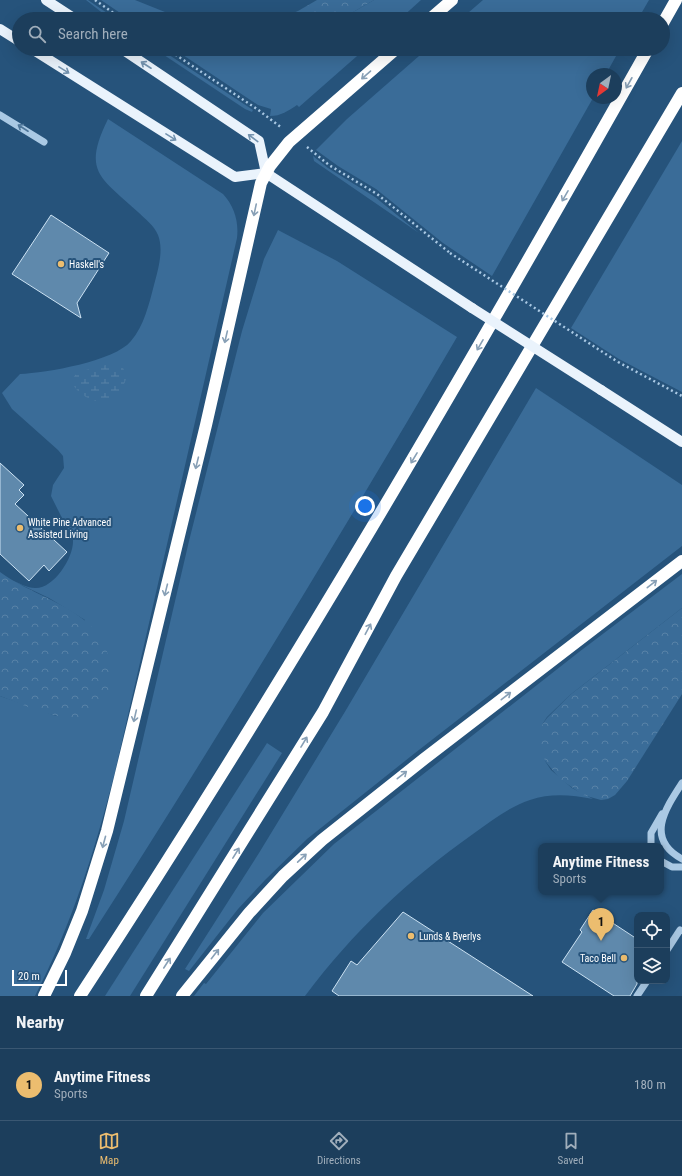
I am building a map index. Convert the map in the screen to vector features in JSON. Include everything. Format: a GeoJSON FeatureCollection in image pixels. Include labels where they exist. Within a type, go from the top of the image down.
{"type":"FeatureCollection","features":[{"type":"Feature","properties":{"kind":"highway"},"geometry":{"type":"LineString","coordinates":[[438,12],[452,0]]}},
{"type":"Feature","properties":{"kind":"highway"},"geometry":{"type":"LineString","coordinates":[[669,12],[676,0]]}},
{"type":"Feature","properties":{"kind":"highway"},"geometry":{"type":"LineString","coordinates":[[44,996],[76,925],[104,843],[204,433],[258,194],[266,173],[279,154],[294,137],[388,56]]}},
{"type":"Feature","properties":{"kind":"highway"},"geometry":{"type":"LineString","coordinates":[[80,996],[210,793],[382,512],[470,362],[644,56]]}},
{"type":"Feature","properties":{"kind":"highway"},"geometry":{"type":"LineString","coordinates":[[146,996],[323,712],[396,576],[682,93]]}},
{"type":"Feature","properties":{"kind":"highway"},"geometry":{"type":"LineString","coordinates":[[182,996],[249,913],[283,876],[322,840],[411,768],[682,561]]}},
{"type":"Feature","properties":{"kind":"main road"},"geometry":{"type":"LineString","coordinates":[[46,0],[64,12]]}},
{"type":"Feature","properties":{"kind":"main road"},"geometry":{"type":"LineString","coordinates":[[0,28],[12,36]]}},
{"type":"Feature","properties":{"kind":"main road"},"geometry":{"type":"LineString","coordinates":[[43,56],[235,177],[266,173],[682,442]]}},
{"type":"Feature","properties":{"kind":"main road"},"geometry":{"type":"LineString","coordinates":[[132,56],[258,141],[266,173]]}},
{"type":"Feature","properties":{"kind":"lane"},"geometry":{"type":"LineString","coordinates":[[0,115],[44,142]]}},
{"type":"Feature","properties":{"kind":"lane"},"geometry":{"type":"LineString","coordinates":[[651,843],[651,833],[682,783]]}},
{"type":"Feature","properties":{"kind":"lane"},"geometry":{"type":"LineString","coordinates":[[669,804],[663,816],[662,839],[668,849],[682,859]]}},
{"type":"Feature","properties":{"kind":"lane"},"geometry":{"type":"LineString","coordinates":[[664,863],[672,867],[682,867]]}},
{"type":"Feature","properties":{"kind":"lane"},"geometry":{"type":"LineString","coordinates":[[668,948],[680,930]]}},
{"type":"Feature","properties":{"kind":"lane"},"geometry":{"type":"LineString","coordinates":[[637,996],[645,984]]}},
{"type":"Feature","properties":{"kind":"path"},"geometry":{"type":"LineString","coordinates":[[95,0],[112,12]]}},
{"type":"Feature","properties":{"kind":"path"},"geometry":{"type":"LineString","coordinates":[[178,56],[257,109],[329,165],[381,196],[450,253],[618,362],[682,396]]}},
{"type":"Feature","properties":{"kind":"green space"},"geometry":{"type":"Polygon","coordinates":[[[86,0],[106,12],[101,12],[86,0]]]}},
{"type":"Feature","properties":{"kind":"green space"},"geometry":{"type":"Polygon","coordinates":[[[101,0],[135,0],[165,12],[119,12],[101,0]]]}},
{"type":"Feature","properties":{"kind":"green space"},"geometry":{"type":"Polygon","coordinates":[[[317,0],[374,0],[353,12],[296,12],[317,0]]]}},
{"type":"Feature","properties":{"kind":"green space"},"geometry":{"type":"Polygon","coordinates":[[[374,0],[421,0],[408,12],[353,12],[374,0]]]}},
{"type":"Feature","properties":{"kind":"green space"},"geometry":{"type":"Polygon","coordinates":[[[483,0],[649,0],[642,12],[469,12],[483,0]]]}},
{"type":"Feature","properties":{"kind":"green space"},"geometry":{"type":"Polygon","coordinates":[[[166,56],[171,56],[253,110],[252,112],[245,109],[166,56]]]}},
{"type":"Feature","properties":{"kind":"green space"},"geometry":{"type":"Polygon","coordinates":[[[184,56],[357,56],[299,107],[297,105],[281,114],[270,116],[271,109],[258,105],[184,56]]]}},
{"type":"Feature","properties":{"kind":"green space"},"geometry":{"type":"Polygon","coordinates":[[[419,56],[616,56],[609,68],[586,68],[586,104],[590,104],[492,276],[443,243],[376,189],[338,166],[316,150],[347,119],[419,56]]]}},
{"type":"Feature","properties":{"kind":"green space"},"geometry":{"type":"Polygon","coordinates":[[[108,119],[223,194],[235,214],[237,238],[115,772],[91,858],[60,942],[35,996],[0,996],[0,696],[56,716],[85,620],[49,598],[11,580],[32,588],[42,587],[49,583],[62,571],[70,555],[73,540],[51,496],[53,485],[64,468],[63,456],[12,409],[2,393],[20,374],[79,365],[96,360],[123,348],[136,335],[146,314],[159,267],[160,241],[152,225],[105,181],[99,172],[96,162],[96,151],[108,119]]]}},
{"type":"Feature","properties":{"kind":"green space"},"geometry":{"type":"Polygon","coordinates":[[[682,141],[682,392],[619,359],[571,328],[682,141]]]}},
{"type":"Feature","properties":{"kind":"green space"},"geometry":{"type":"Polygon","coordinates":[[[313,156],[328,168],[375,197],[419,233],[314,161],[313,156]]]}},
{"type":"Feature","properties":{"kind":"green space"},"geometry":{"type":"Polygon","coordinates":[[[278,230],[337,261],[457,337],[230,715],[89,939],[86,939],[104,890],[124,821],[189,541],[242,331],[264,259],[278,230]]]}},
{"type":"Feature","properties":{"kind":"green space"},"geometry":{"type":"Polygon","coordinates":[[[110,364],[123,368],[127,376],[117,395],[110,400],[96,401],[90,399],[84,396],[73,384],[72,379],[78,372],[110,364]]]}},
{"type":"Feature","properties":{"kind":"green space"},"geometry":{"type":"Polygon","coordinates":[[[536,388],[682,485],[682,546],[415,753],[307,839],[238,909],[189,971],[185,969],[259,853],[346,710],[536,388]]]}},
{"type":"Feature","properties":{"kind":"green space"},"geometry":{"type":"Polygon","coordinates":[[[0,572],[12,580],[61,605],[85,620],[102,640],[110,667],[110,681],[107,694],[101,705],[92,713],[79,717],[59,716],[39,711],[0,696],[0,572]]]}},
{"type":"Feature","properties":{"kind":"green space"},"geometry":{"type":"Polygon","coordinates":[[[682,574],[682,608],[570,695],[547,717],[542,725],[545,761],[551,770],[572,788],[593,799],[577,796],[546,796],[515,806],[493,819],[426,870],[383,908],[342,950],[305,996],[194,996],[204,983],[206,984],[263,913],[334,844],[579,652],[682,574]]]}},
{"type":"Feature","properties":{"kind":"green space"},"geometry":{"type":"Polygon","coordinates":[[[682,608],[682,694],[627,781],[615,795],[608,799],[601,800],[583,795],[560,779],[545,761],[538,740],[542,725],[570,695],[682,608]]]}},
{"type":"Feature","properties":{"kind":"green space"},"geometry":{"type":"Polygon","coordinates":[[[267,743],[282,753],[130,996],[105,996],[267,743]]]}},
{"type":"Feature","properties":{"kind":"building","name":"Haskell's"},"geometry":{"type":"Polygon","coordinates":[[[51,215],[109,253],[77,303],[81,318],[12,274],[51,215]]]}},
{"type":"Feature","properties":{"kind":"building","name":"White Pine Advanced Assisted Living"},"geometry":{"type":"Polygon","coordinates":[[[0,463],[24,485],[19,490],[24,495],[15,504],[67,552],[49,571],[44,565],[29,581],[0,554],[0,463]]]}},
{"type":"Feature","properties":{"kind":"building"},"geometry":{"type":"Polygon","coordinates":[[[593,910],[634,937],[634,984],[637,984],[630,996],[614,996],[562,962],[582,932],[580,930],[593,910]]]}},
{"type":"Feature","properties":{"kind":"building","name":"Lunds & Byerlys"},"geometry":{"type":"Polygon","coordinates":[[[403,912],[533,996],[339,996],[332,991],[351,961],[357,965],[403,912]]]}},
{"type":"Feature","properties":{"kind":"place","name":"Haskell's"},"geometry":{"type":"Point","coordinates":[61,264]}},
{"type":"Feature","properties":{"kind":"place","name":"White Pine Advanced Assisted Living"},"geometry":{"type":"Point","coordinates":[20,528]}},
{"type":"Feature","properties":{"kind":"place","name":"Lunds & Byerlys"},"geometry":{"type":"Point","coordinates":[411,936]}},
{"type":"Feature","properties":{"kind":"place","name":"Anytime Fitness"},"geometry":{"type":"Point","coordinates":[601,941]}},
{"type":"Feature","properties":{"kind":"place","name":"Taco Bell"},"geometry":{"type":"Point","coordinates":[624,958]}}]}
